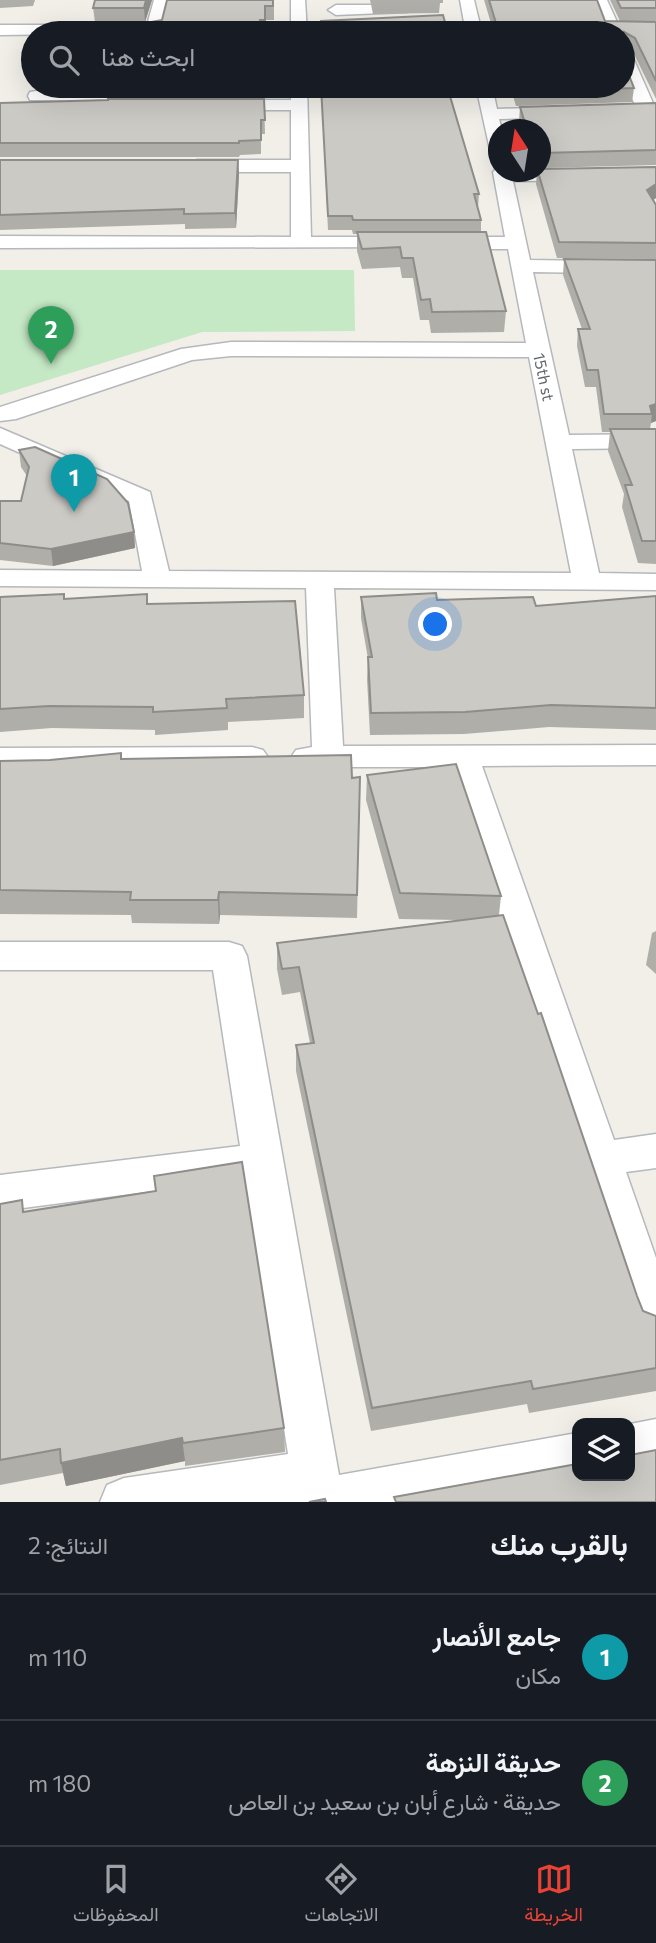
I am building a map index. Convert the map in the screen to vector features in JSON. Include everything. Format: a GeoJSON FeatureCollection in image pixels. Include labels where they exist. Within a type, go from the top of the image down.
{"type":"FeatureCollection","features":[{"type":"Feature","properties":{"kind":"street"},"geometry":{"type":"LineString","coordinates":[[156,21],[161,0]]}},
{"type":"Feature","properties":{"kind":"street"},"geometry":{"type":"LineString","coordinates":[[298,0],[299,21]]}},
{"type":"Feature","properties":{"kind":"street"},"geometry":{"type":"LineString","coordinates":[[467,0],[471,21]]}},
{"type":"Feature","properties":{"kind":"street"},"geometry":{"type":"LineString","coordinates":[[600,0],[609,21]]}},
{"type":"Feature","properties":{"kind":"street"},"geometry":{"type":"LineString","coordinates":[[332,13],[360,5],[402,13]]}},
{"type":"Feature","properties":{"kind":"street"},"geometry":{"type":"LineString","coordinates":[[332,13],[402,13]]}},
{"type":"Feature","properties":{"kind":"street"},"geometry":{"type":"LineString","coordinates":[[0,30],[21,30]]}},
{"type":"Feature","properties":{"kind":"street"},"geometry":{"type":"LineString","coordinates":[[635,83],[646,110]]}},
{"type":"Feature","properties":{"kind":"street"},"geometry":{"type":"LineString","coordinates":[[32,101],[96,98]]}},
{"type":"Feature","properties":{"kind":"street"},"geometry":{"type":"LineString","coordinates":[[204,105],[270,98]]}},
{"type":"Feature","properties":{"kind":"street"},"geometry":{"type":"LineString","coordinates":[[299,98],[301,242]]}},
{"type":"Feature","properties":{"kind":"street","name":"15th st"},"geometry":{"type":"LineString","coordinates":[[487,98],[491,119]]}},
{"type":"Feature","properties":{"kind":"street"},"geometry":{"type":"LineString","coordinates":[[490,114],[582,112]]}},
{"type":"Feature","properties":{"kind":"street"},"geometry":{"type":"LineString","coordinates":[[177,166],[300,166]]}},
{"type":"Feature","properties":{"kind":"street"},"geometry":{"type":"LineString","coordinates":[[551,169],[656,174]]}},
{"type":"Feature","properties":{"kind":"street","name":"15th st"},"geometry":{"type":"LineString","coordinates":[[504,182],[587,583]]}},
{"type":"Feature","properties":{"kind":"street"},"geometry":{"type":"LineString","coordinates":[[0,242],[516,243]]}},
{"type":"Feature","properties":{"kind":"street"},"geometry":{"type":"LineString","coordinates":[[521,266],[656,268]]}},
{"type":"Feature","properties":{"kind":"street"},"geometry":{"type":"LineString","coordinates":[[0,414],[189,354],[231,349],[539,350]]}},
{"type":"Feature","properties":{"kind":"street"},"geometry":{"type":"LineString","coordinates":[[0,436],[141,496],[157,579]]}},
{"type":"Feature","properties":{"kind":"street"},"geometry":{"type":"LineString","coordinates":[[558,442],[656,441]]}},
{"type":"Feature","properties":{"kind":"street"},"geometry":{"type":"LineString","coordinates":[[0,578],[656,582]]}},
{"type":"Feature","properties":{"kind":"street"},"geometry":{"type":"LineString","coordinates":[[320,579],[328,757]]}},
{"type":"Feature","properties":{"kind":"street"},"geometry":{"type":"LineString","coordinates":[[0,758],[656,755]]}},
{"type":"Feature","properties":{"kind":"street"},"geometry":{"type":"LineString","coordinates":[[462,756],[656,1320]]}},
{"type":"Feature","properties":{"kind":"street"},"geometry":{"type":"LineString","coordinates":[[0,956],[229,956],[318,1493]]}},
{"type":"Feature","properties":{"kind":"street"},"geometry":{"type":"LineString","coordinates":[[601,1160],[656,1151]]}},
{"type":"Feature","properties":{"kind":"street"},"geometry":{"type":"LineString","coordinates":[[0,1193],[263,1160]]}},
{"type":"Feature","properties":{"kind":"street"},"geometry":{"type":"LineString","coordinates":[[635,1446],[656,1442]]}},
{"type":"Feature","properties":{"kind":"street"},"geometry":{"type":"LineString","coordinates":[[124,1502],[318,1493],[572,1457]]}},
{"type":"Feature","properties":{"kind":"green space"},"geometry":{"type":"Polygon","coordinates":[[[0,270],[354,270],[355,331],[202,332],[0,395],[0,270]]]}},
{"type":"Feature","properties":{"kind":"building"},"geometry":{"type":"Polygon","coordinates":[[[95,0],[146,0],[144,8],[93,8],[95,0]]]}},
{"type":"Feature","properties":{"kind":"building"},"geometry":{"type":"Polygon","coordinates":[[[167,0],[273,0],[273,6],[265,6],[265,20],[260,21],[157,21],[162,20],[167,0]]]}},
{"type":"Feature","properties":{"kind":"building"},"geometry":{"type":"Polygon","coordinates":[[[489,0],[597,0],[605,21],[495,21],[489,0]]]}},
{"type":"Feature","properties":{"kind":"building"},"geometry":{"type":"Polygon","coordinates":[[[617,0],[656,0],[656,8],[621,8],[617,0]]]}},
{"type":"Feature","properties":{"kind":"building"},"geometry":{"type":"Polygon","coordinates":[[[443,15],[445,21],[321,21],[443,15]]]}},
{"type":"Feature","properties":{"kind":"building"},"geometry":{"type":"Polygon","coordinates":[[[635,22],[656,22],[656,81],[635,38],[635,22]]]}},
{"type":"Feature","properties":{"kind":"building"},"geometry":{"type":"Polygon","coordinates":[[[322,98],[451,98],[479,194],[474,194],[481,220],[353,220],[352,216],[328,216],[322,98]]]}},
{"type":"Feature","properties":{"kind":"building"},"geometry":{"type":"Polygon","coordinates":[[[107,99],[264,99],[265,120],[261,120],[261,140],[239,143],[0,143],[0,103],[109,100],[107,99]]]}},
{"type":"Feature","properties":{"kind":"building"},"geometry":{"type":"Polygon","coordinates":[[[656,103],[656,150],[551,153],[551,119],[524,119],[520,107],[656,103]]]}},
{"type":"Feature","properties":{"kind":"building"},"geometry":{"type":"Polygon","coordinates":[[[0,160],[238,160],[235,213],[184,214],[184,209],[0,215],[0,160]]]}},
{"type":"Feature","properties":{"kind":"building"},"geometry":{"type":"Polygon","coordinates":[[[656,167],[656,184],[647,190],[656,205],[656,243],[559,242],[541,182],[551,182],[551,169],[656,167]]]}},
{"type":"Feature","properties":{"kind":"building"},"geometry":{"type":"Polygon","coordinates":[[[357,232],[486,232],[506,311],[432,312],[430,299],[421,300],[413,258],[402,258],[400,247],[362,249],[357,232]]]}},
{"type":"Feature","properties":{"kind":"building"},"geometry":{"type":"Polygon","coordinates":[[[564,259],[656,260],[656,404],[650,406],[652,414],[604,414],[598,370],[587,370],[578,329],[590,329],[564,259]]]}},
{"type":"Feature","properties":{"kind":"building"},"geometry":{"type":"Polygon","coordinates":[[[610,429],[656,429],[656,541],[642,541],[625,485],[632,485],[610,429]]]}},
{"type":"Feature","properties":{"kind":"building"},"geometry":{"type":"Polygon","coordinates":[[[35,447],[107,479],[128,503],[134,532],[51,549],[0,543],[0,501],[21,501],[29,467],[19,450],[35,447]]]}},
{"type":"Feature","properties":{"kind":"building"},"geometry":{"type":"Polygon","coordinates":[[[436,593],[437,600],[533,597],[536,606],[656,596],[656,708],[551,705],[465,712],[371,713],[368,657],[372,657],[361,597],[436,593]]]}},
{"type":"Feature","properties":{"kind":"building"},"geometry":{"type":"Polygon","coordinates":[[[64,594],[64,599],[147,594],[147,604],[295,601],[304,695],[226,699],[227,708],[153,712],[153,707],[49,706],[0,709],[0,597],[64,594]]]}},
{"type":"Feature","properties":{"kind":"building"},"geometry":{"type":"Polygon","coordinates":[[[121,753],[121,759],[351,755],[352,778],[360,777],[357,895],[219,892],[218,900],[130,900],[131,892],[0,890],[0,761],[50,760],[121,753]]]}},
{"type":"Feature","properties":{"kind":"building"},"geometry":{"type":"Polygon","coordinates":[[[456,764],[501,896],[400,893],[367,775],[456,764]]]}},
{"type":"Feature","properties":{"kind":"building"},"geometry":{"type":"Polygon","coordinates":[[[503,915],[538,1014],[541,1013],[637,1296],[643,1311],[656,1316],[656,1368],[533,1389],[531,1381],[372,1408],[296,1045],[314,1043],[299,967],[282,969],[277,943],[503,915]]]}},
{"type":"Feature","properties":{"kind":"building"},"geometry":{"type":"Polygon","coordinates":[[[242,1162],[284,1428],[183,1443],[182,1438],[61,1463],[60,1449],[0,1460],[0,1204],[22,1200],[23,1212],[156,1191],[154,1176],[242,1162]]]}},
{"type":"Feature","properties":{"kind":"building"},"geometry":{"type":"Polygon","coordinates":[[[656,1450],[656,1502],[396,1502],[394,1497],[572,1465],[572,1481],[635,1481],[635,1454],[656,1450]]]}},
{"type":"Feature","properties":{"kind":"place","name":"حديقة النزهة"},"geometry":{"type":"Point","coordinates":[51,364]}},
{"type":"Feature","properties":{"kind":"place","name":"جامع الأنصار"},"geometry":{"type":"Point","coordinates":[74,512]}}]}
